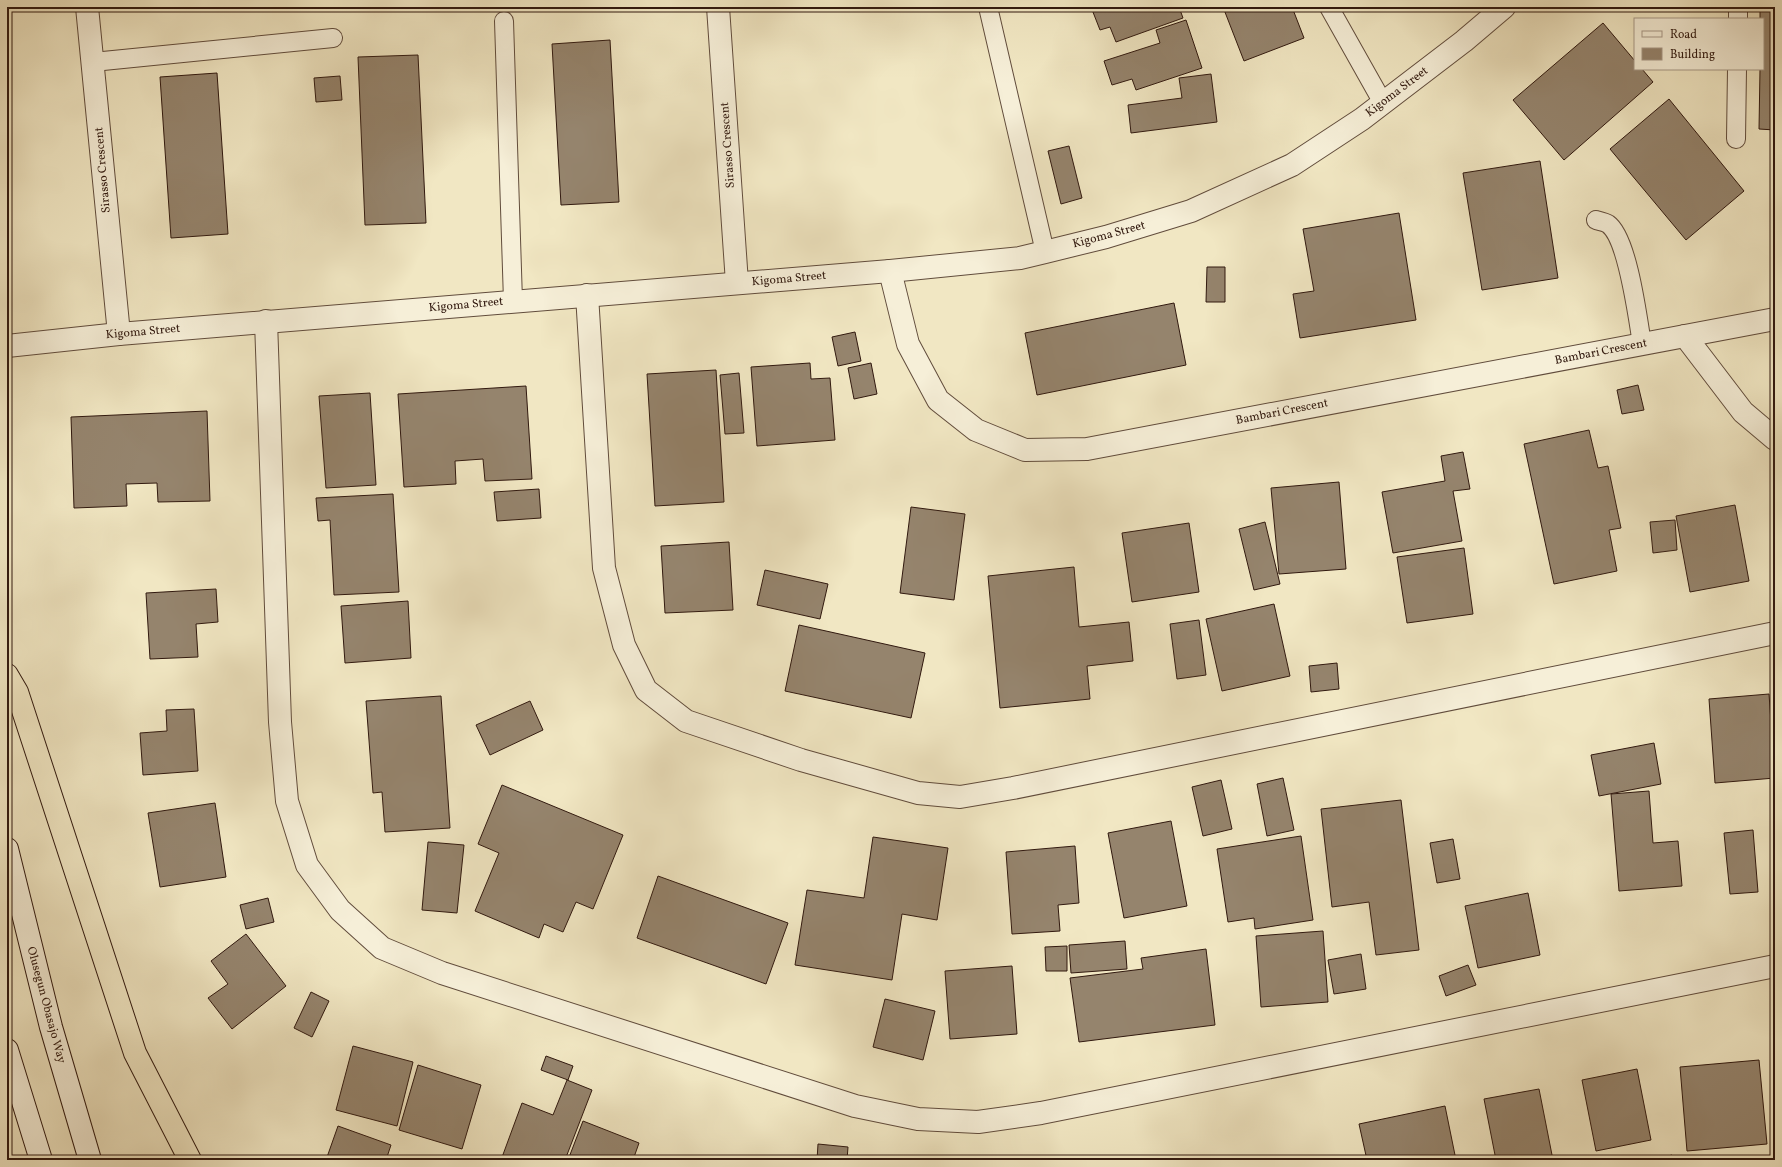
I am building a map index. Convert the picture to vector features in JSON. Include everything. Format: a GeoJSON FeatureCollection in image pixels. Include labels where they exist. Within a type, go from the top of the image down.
{"type":"FeatureCollection","features":[{"type":"Feature","properties":{"kind":"highway"},"geometry":{"type":"LineString","coordinates":[[7,675],[19,699],[135,1053],[190,1160]]}},
{"type":"Feature","properties":{"kind":"street","name":"Sirasso Crescent"},"geometry":{"type":"LineString","coordinates":[[87,7],[118,334]]}},
{"type":"Feature","properties":{"kind":"street","name":"Sirasso Crescent"},"geometry":{"type":"LineString","coordinates":[[718,7],[738,283]]}},
{"type":"Feature","properties":{"kind":"street","name":"Kigoma Street"},"geometry":{"type":"LineString","coordinates":[[7,346],[118,334],[266,321],[890,271],[1020,258],[1106,237],[1192,211],[1292,165],[1362,119],[1464,42],[1504,7]]}},
{"type":"Feature","properties":{"kind":"street","name":"Bambari Crescent"},"geometry":{"type":"LineString","coordinates":[[890,271],[908,344],[938,400],[976,430],[1025,450],[1087,449],[1775,319]]}},
{"type":"Feature","properties":{"kind":"street"},"geometry":{"type":"LineString","coordinates":[[587,295],[604,568],[624,645],[646,690],[686,721],[808,762],[918,793],[960,797],[1013,788],[1775,633]]}},
{"type":"Feature","properties":{"kind":"street"},"geometry":{"type":"LineString","coordinates":[[266,321],[280,722],[287,801],[307,865],[340,910],[382,948],[442,973],[855,1106],[918,1119],[978,1122],[1041,1113],[1775,966]]}},
{"type":"Feature","properties":{"kind":"street"},"geometry":{"type":"LineString","coordinates":[[1684,336],[1743,412],[1775,439]]}},
{"type":"Feature","properties":{"kind":"street","name":"Olusegun Obasajo Way"},"geometry":{"type":"LineString","coordinates":[[7,849],[51,1027],[90,1160]]}},
{"type":"Feature","properties":{"kind":"street"},"geometry":{"type":"LineString","coordinates":[[7,1050],[41,1160]]}},
{"type":"Feature","properties":{"kind":"lane"},"geometry":{"type":"LineString","coordinates":[[988,7],[1044,252]]}},
{"type":"Feature","properties":{"kind":"lane"},"geometry":{"type":"LineString","coordinates":[[1329,7],[1383,103]]}},
{"type":"Feature","properties":{"kind":"lane"},"geometry":{"type":"LineString","coordinates":[[1738,7],[1738,18]]}},
{"type":"Feature","properties":{"kind":"lane"},"geometry":{"type":"LineString","coordinates":[[504,21],[513,301]]}},
{"type":"Feature","properties":{"kind":"lane"},"geometry":{"type":"LineString","coordinates":[[93,62],[333,38]]}},
{"type":"Feature","properties":{"kind":"lane"},"geometry":{"type":"LineString","coordinates":[[1736,139],[1737,70]]}},
{"type":"Feature","properties":{"kind":"lane"},"geometry":{"type":"LineString","coordinates":[[1596,220],[1609,225],[1620,244],[1632,283],[1642,344]]}},
{"type":"Feature","properties":{"kind":"building"},"geometry":{"type":"Polygon","coordinates":[[[198,7],[237,7],[198,9],[198,7]]]}},
{"type":"Feature","properties":{"kind":"building"},"geometry":{"type":"Polygon","coordinates":[[[1091,7],[1179,7],[1183,18],[1116,42],[1110,27],[1100,30],[1091,7]]]}},
{"type":"Feature","properties":{"kind":"building"},"geometry":{"type":"Polygon","coordinates":[[[1223,7],[1292,7],[1304,38],[1244,61],[1223,7]]]}},
{"type":"Feature","properties":{"kind":"building"},"geometry":{"type":"Polygon","coordinates":[[[1760,7],[1775,7],[1775,130],[1759,129],[1760,70],[1764,70],[1764,18],[1760,18],[1760,7]]]}},
{"type":"Feature","properties":{"kind":"building"},"geometry":{"type":"Polygon","coordinates":[[[1186,20],[1202,68],[1136,90],[1132,79],[1112,85],[1104,61],[1160,43],[1156,30],[1186,20]]]}},
{"type":"Feature","properties":{"kind":"building"},"geometry":{"type":"Polygon","coordinates":[[[1603,23],[1634,60],[1634,70],[1643,70],[1653,82],[1564,160],[1513,100],[1603,23]]]}},
{"type":"Feature","properties":{"kind":"building"},"geometry":{"type":"Polygon","coordinates":[[[610,40],[619,202],[561,205],[552,44],[610,40]]]}},
{"type":"Feature","properties":{"kind":"building"},"geometry":{"type":"Polygon","coordinates":[[[418,55],[426,223],[365,225],[358,57],[418,55]]]}},
{"type":"Feature","properties":{"kind":"building"},"geometry":{"type":"Polygon","coordinates":[[[217,73],[228,234],[171,238],[160,77],[217,73]]]}},
{"type":"Feature","properties":{"kind":"building"},"geometry":{"type":"Polygon","coordinates":[[[1211,74],[1217,122],[1131,133],[1128,105],[1182,98],[1179,78],[1211,74]]]}},
{"type":"Feature","properties":{"kind":"building"},"geometry":{"type":"Polygon","coordinates":[[[340,76],[342,100],[316,102],[314,78],[340,76]]]}},
{"type":"Feature","properties":{"kind":"building"},"geometry":{"type":"Polygon","coordinates":[[[1669,99],[1744,191],[1686,240],[1610,149],[1669,99]]]}},
{"type":"Feature","properties":{"kind":"building"},"geometry":{"type":"Polygon","coordinates":[[[1069,146],[1082,198],[1061,204],[1048,151],[1069,146]]]}},
{"type":"Feature","properties":{"kind":"building"},"geometry":{"type":"Polygon","coordinates":[[[1540,161],[1558,278],[1482,290],[1463,173],[1540,161]]]}},
{"type":"Feature","properties":{"kind":"building"},"geometry":{"type":"Polygon","coordinates":[[[1399,213],[1416,320],[1300,338],[1293,294],[1314,291],[1303,229],[1399,213]]]}},
{"type":"Feature","properties":{"kind":"building"},"geometry":{"type":"Polygon","coordinates":[[[1207,267],[1225,267],[1225,302],[1206,302],[1207,267]]]}},
{"type":"Feature","properties":{"kind":"building"},"geometry":{"type":"Polygon","coordinates":[[[1174,303],[1186,365],[1037,395],[1025,333],[1174,303]]]}},
{"type":"Feature","properties":{"kind":"building"},"geometry":{"type":"Polygon","coordinates":[[[855,332],[861,361],[838,366],[832,337],[855,332]]]}},
{"type":"Feature","properties":{"kind":"building"},"geometry":{"type":"Polygon","coordinates":[[[810,363],[811,379],[830,378],[835,440],[757,446],[751,367],[810,363]]]}},
{"type":"Feature","properties":{"kind":"building"},"geometry":{"type":"Polygon","coordinates":[[[871,363],[877,394],[854,399],[848,368],[871,363]]]}},
{"type":"Feature","properties":{"kind":"building"},"geometry":{"type":"Polygon","coordinates":[[[716,370],[724,502],[655,506],[647,374],[716,370]]]}},
{"type":"Feature","properties":{"kind":"building"},"geometry":{"type":"Polygon","coordinates":[[[739,373],[744,433],[725,434],[720,375],[739,373]]]}},
{"type":"Feature","properties":{"kind":"building"},"geometry":{"type":"Polygon","coordinates":[[[1638,385],[1644,410],[1622,414],[1617,390],[1638,385]]]}},
{"type":"Feature","properties":{"kind":"building"},"geometry":{"type":"Polygon","coordinates":[[[526,386],[532,479],[485,481],[483,459],[455,461],[456,484],[404,487],[398,394],[526,386]]]}},
{"type":"Feature","properties":{"kind":"building"},"geometry":{"type":"Polygon","coordinates":[[[370,393],[376,485],[326,488],[319,396],[370,393]]]}},
{"type":"Feature","properties":{"kind":"building"},"geometry":{"type":"Polygon","coordinates":[[[207,411],[210,501],[158,502],[157,483],[126,484],[127,506],[74,508],[71,417],[207,411]]]}},
{"type":"Feature","properties":{"kind":"building"},"geometry":{"type":"Polygon","coordinates":[[[1589,430],[1598,468],[1608,466],[1621,528],[1609,530],[1617,571],[1554,584],[1524,444],[1589,430]]]}},
{"type":"Feature","properties":{"kind":"building"},"geometry":{"type":"Polygon","coordinates":[[[1463,452],[1470,489],[1453,491],[1462,541],[1393,553],[1382,492],[1445,481],[1441,456],[1463,452]]]}},
{"type":"Feature","properties":{"kind":"building"},"geometry":{"type":"Polygon","coordinates":[[[1339,482],[1346,569],[1279,574],[1271,488],[1339,482]]]}},
{"type":"Feature","properties":{"kind":"building"},"geometry":{"type":"Polygon","coordinates":[[[539,489],[541,518],[497,521],[494,492],[539,489]]]}},
{"type":"Feature","properties":{"kind":"building"},"geometry":{"type":"Polygon","coordinates":[[[393,494],[399,592],[334,595],[330,520],[318,521],[316,498],[393,494]]]}},
{"type":"Feature","properties":{"kind":"building"},"geometry":{"type":"Polygon","coordinates":[[[1735,505],[1749,581],[1690,592],[1676,516],[1735,505]]]}},
{"type":"Feature","properties":{"kind":"building"},"geometry":{"type":"Polygon","coordinates":[[[911,507],[965,514],[954,600],[900,593],[911,507]]]}},
{"type":"Feature","properties":{"kind":"building"},"geometry":{"type":"Polygon","coordinates":[[[1675,520],[1677,550],[1653,553],[1650,522],[1675,520]]]}},
{"type":"Feature","properties":{"kind":"building"},"geometry":{"type":"Polygon","coordinates":[[[1265,522],[1280,584],[1254,590],[1239,529],[1265,522]]]}},
{"type":"Feature","properties":{"kind":"building"},"geometry":{"type":"Polygon","coordinates":[[[1189,523],[1199,592],[1132,602],[1122,533],[1189,523]]]}},
{"type":"Feature","properties":{"kind":"building"},"geometry":{"type":"Polygon","coordinates":[[[729,542],[733,610],[665,613],[661,546],[729,542]]]}},
{"type":"Feature","properties":{"kind":"building"},"geometry":{"type":"Polygon","coordinates":[[[1464,548],[1473,614],[1407,623],[1397,557],[1464,548]]]}},
{"type":"Feature","properties":{"kind":"building"},"geometry":{"type":"Polygon","coordinates":[[[1074,567],[1079,627],[1129,622],[1133,661],[1087,666],[1090,699],[1000,708],[988,576],[1074,567]]]}},
{"type":"Feature","properties":{"kind":"building"},"geometry":{"type":"Polygon","coordinates":[[[765,570],[828,584],[820,619],[757,605],[765,570]]]}},
{"type":"Feature","properties":{"kind":"building"},"geometry":{"type":"Polygon","coordinates":[[[216,589],[218,622],[196,624],[198,657],[150,659],[146,593],[216,589]]]}},
{"type":"Feature","properties":{"kind":"building"},"geometry":{"type":"Polygon","coordinates":[[[408,601],[411,658],[345,663],[341,606],[408,601]]]}},
{"type":"Feature","properties":{"kind":"building"},"geometry":{"type":"Polygon","coordinates":[[[1274,604],[1290,676],[1222,691],[1206,619],[1274,604]]]}},
{"type":"Feature","properties":{"kind":"building"},"geometry":{"type":"Polygon","coordinates":[[[1199,620],[1206,675],[1177,679],[1170,624],[1199,620]]]}},
{"type":"Feature","properties":{"kind":"building"},"geometry":{"type":"Polygon","coordinates":[[[799,625],[925,653],[911,718],[785,691],[799,625]]]}},
{"type":"Feature","properties":{"kind":"building"},"geometry":{"type":"Polygon","coordinates":[[[1337,663],[1339,689],[1311,692],[1309,666],[1337,663]]]}},
{"type":"Feature","properties":{"kind":"building"},"geometry":{"type":"Polygon","coordinates":[[[1769,694],[1775,778],[1715,783],[1709,699],[1769,694]]]}},
{"type":"Feature","properties":{"kind":"building"},"geometry":{"type":"Polygon","coordinates":[[[441,696],[450,828],[385,832],[382,792],[373,793],[366,701],[441,696]]]}},
{"type":"Feature","properties":{"kind":"building"},"geometry":{"type":"Polygon","coordinates":[[[530,701],[543,730],[490,755],[476,725],[530,701]]]}},
{"type":"Feature","properties":{"kind":"building"},"geometry":{"type":"Polygon","coordinates":[[[194,709],[198,771],[143,775],[140,733],[167,731],[166,710],[194,709]]]}},
{"type":"Feature","properties":{"kind":"building"},"geometry":{"type":"Polygon","coordinates":[[[1654,743],[1661,784],[1599,796],[1591,755],[1654,743]]]}},
{"type":"Feature","properties":{"kind":"building"},"geometry":{"type":"Polygon","coordinates":[[[1283,778],[1294,830],[1267,836],[1257,784],[1283,778]]]}},
{"type":"Feature","properties":{"kind":"building"},"geometry":{"type":"Polygon","coordinates":[[[1221,780],[1232,829],[1203,836],[1192,787],[1221,780]]]}},
{"type":"Feature","properties":{"kind":"building"},"geometry":{"type":"Polygon","coordinates":[[[502,785],[623,835],[593,909],[576,902],[563,932],[544,924],[539,938],[475,911],[499,853],[478,844],[502,785]]]}},
{"type":"Feature","properties":{"kind":"building"},"geometry":{"type":"Polygon","coordinates":[[[1649,791],[1653,843],[1678,841],[1682,886],[1619,891],[1611,794],[1649,791]]]}},
{"type":"Feature","properties":{"kind":"building"},"geometry":{"type":"Polygon","coordinates":[[[1401,800],[1419,950],[1376,955],[1369,902],[1332,907],[1321,809],[1401,800]]]}},
{"type":"Feature","properties":{"kind":"building"},"geometry":{"type":"Polygon","coordinates":[[[215,803],[226,877],[160,887],[148,813],[215,803]]]}},
{"type":"Feature","properties":{"kind":"building"},"geometry":{"type":"Polygon","coordinates":[[[1171,821],[1187,906],[1124,918],[1108,833],[1171,821]]]}},
{"type":"Feature","properties":{"kind":"building"},"geometry":{"type":"Polygon","coordinates":[[[1753,830],[1758,892],[1730,894],[1724,833],[1753,830]]]}},
{"type":"Feature","properties":{"kind":"building"},"geometry":{"type":"Polygon","coordinates":[[[1301,836],[1313,920],[1255,929],[1254,918],[1228,922],[1217,849],[1301,836]]]}},
{"type":"Feature","properties":{"kind":"building"},"geometry":{"type":"Polygon","coordinates":[[[873,837],[948,848],[937,920],[902,914],[892,980],[795,965],[807,890],[864,898],[873,837]]]}},
{"type":"Feature","properties":{"kind":"building"},"geometry":{"type":"Polygon","coordinates":[[[1453,839],[1460,879],[1437,883],[1430,843],[1453,839]]]}},
{"type":"Feature","properties":{"kind":"building"},"geometry":{"type":"Polygon","coordinates":[[[428,842],[464,845],[457,913],[422,910],[428,842]]]}},
{"type":"Feature","properties":{"kind":"building"},"geometry":{"type":"Polygon","coordinates":[[[1075,846],[1079,903],[1058,905],[1060,931],[1012,934],[1006,852],[1075,846]]]}},
{"type":"Feature","properties":{"kind":"building"},"geometry":{"type":"Polygon","coordinates":[[[658,876],[788,923],[766,984],[637,938],[658,876]]]}},
{"type":"Feature","properties":{"kind":"building"},"geometry":{"type":"Polygon","coordinates":[[[1528,893],[1540,955],[1478,968],[1465,906],[1528,893]]]}},
{"type":"Feature","properties":{"kind":"building"},"geometry":{"type":"Polygon","coordinates":[[[268,898],[274,922],[246,929],[240,905],[268,898]]]}},
{"type":"Feature","properties":{"kind":"building"},"geometry":{"type":"Polygon","coordinates":[[[1323,931],[1328,1002],[1261,1007],[1256,936],[1323,931]]]}},
{"type":"Feature","properties":{"kind":"building"},"geometry":{"type":"Polygon","coordinates":[[[246,934],[286,986],[232,1029],[208,998],[228,984],[211,961],[246,934]]]}},
{"type":"Feature","properties":{"kind":"building"},"geometry":{"type":"Polygon","coordinates":[[[1125,941],[1127,969],[1071,973],[1069,945],[1125,941]]]}},
{"type":"Feature","properties":{"kind":"building"},"geometry":{"type":"Polygon","coordinates":[[[1067,946],[1067,971],[1046,971],[1045,947],[1067,946]]]}},
{"type":"Feature","properties":{"kind":"building"},"geometry":{"type":"Polygon","coordinates":[[[1206,949],[1215,1025],[1079,1042],[1070,978],[1143,969],[1141,958],[1206,949]]]}},
{"type":"Feature","properties":{"kind":"building"},"geometry":{"type":"Polygon","coordinates":[[[1361,954],[1366,989],[1334,994],[1328,960],[1361,954]]]}},
{"type":"Feature","properties":{"kind":"building"},"geometry":{"type":"Polygon","coordinates":[[[1468,965],[1476,985],[1446,996],[1439,976],[1468,965]]]}},
{"type":"Feature","properties":{"kind":"building"},"geometry":{"type":"Polygon","coordinates":[[[1012,966],[1017,1034],[950,1039],[945,971],[1012,966]]]}},
{"type":"Feature","properties":{"kind":"building"},"geometry":{"type":"Polygon","coordinates":[[[311,992],[329,1001],[312,1037],[294,1028],[311,992]]]}},
{"type":"Feature","properties":{"kind":"building"},"geometry":{"type":"Polygon","coordinates":[[[885,999],[935,1011],[923,1060],[873,1047],[885,999]]]}},
{"type":"Feature","properties":{"kind":"building"},"geometry":{"type":"Polygon","coordinates":[[[353,1046],[413,1062],[397,1126],[336,1110],[353,1046]]]}},
{"type":"Feature","properties":{"kind":"building"},"geometry":{"type":"Polygon","coordinates":[[[546,1056],[573,1066],[568,1080],[541,1070],[546,1056]]]}},
{"type":"Feature","properties":{"kind":"building"},"geometry":{"type":"Polygon","coordinates":[[[1759,1060],[1767,1144],[1687,1151],[1680,1067],[1759,1060]]]}},
{"type":"Feature","properties":{"kind":"building"},"geometry":{"type":"Polygon","coordinates":[[[418,1065],[481,1085],[462,1149],[399,1130],[418,1065]]]}},
{"type":"Feature","properties":{"kind":"building"},"geometry":{"type":"Polygon","coordinates":[[[1637,1069],[1651,1140],[1596,1151],[1582,1080],[1637,1069]]]}},
{"type":"Feature","properties":{"kind":"building"},"geometry":{"type":"Polygon","coordinates":[[[567,1080],[592,1090],[565,1160],[501,1160],[522,1103],[553,1115],[567,1080]]]}},
{"type":"Feature","properties":{"kind":"building"},"geometry":{"type":"Polygon","coordinates":[[[1539,1089],[1553,1160],[1496,1160],[1484,1099],[1539,1089]]]}},
{"type":"Feature","properties":{"kind":"building"},"geometry":{"type":"Polygon","coordinates":[[[1445,1106],[1456,1160],[1367,1160],[1359,1124],[1445,1106]]]}},
{"type":"Feature","properties":{"kind":"building"},"geometry":{"type":"Polygon","coordinates":[[[583,1121],[639,1143],[633,1160],[568,1160],[583,1121]]]}},
{"type":"Feature","properties":{"kind":"building"},"geometry":{"type":"Polygon","coordinates":[[[338,1126],[391,1145],[386,1160],[326,1160],[338,1126]]]}},
{"type":"Feature","properties":{"kind":"building"},"geometry":{"type":"Polygon","coordinates":[[[818,1144],[848,1147],[847,1160],[817,1160],[818,1144]]]}},
{"type":"Feature","properties":{"kind":"building"},"geometry":{"type":"Polygon","coordinates":[[[1672,1155],[1673,1160],[1651,1160],[1672,1155]]]}},
{"type":"Feature","properties":{"kind":"building"},"geometry":{"type":"Polygon","coordinates":[[[682,1156],[695,1160],[680,1160],[682,1156]]]}}]}
